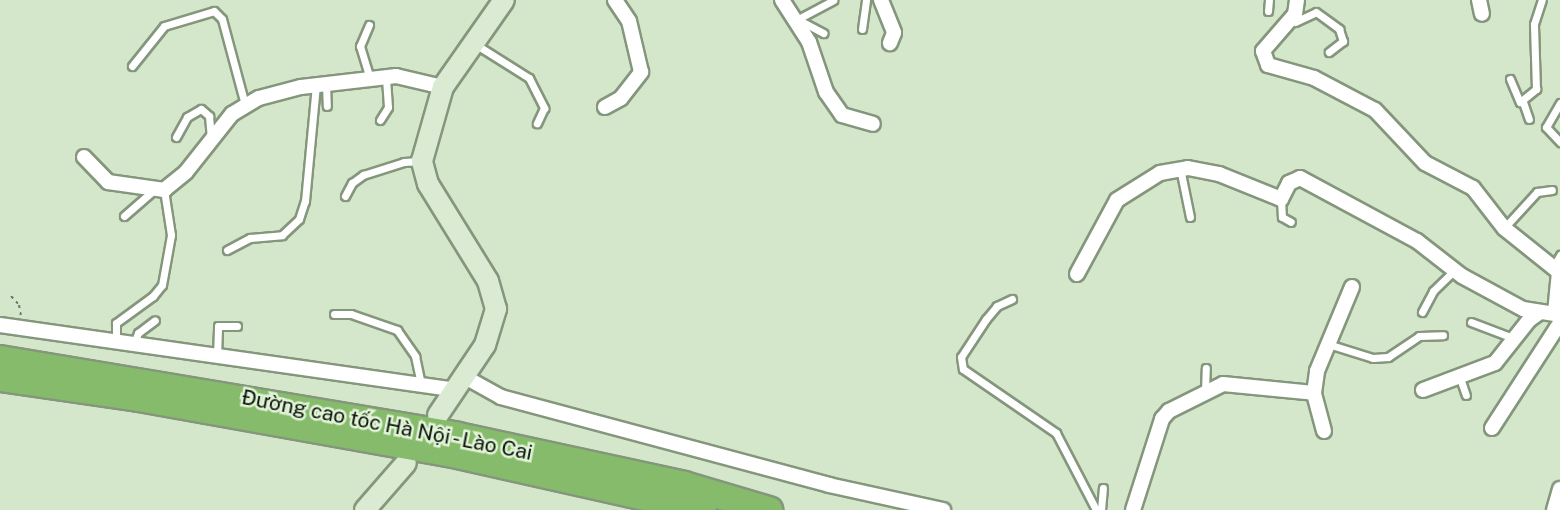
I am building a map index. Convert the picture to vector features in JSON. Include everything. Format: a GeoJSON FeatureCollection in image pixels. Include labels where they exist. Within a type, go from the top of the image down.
{"type":"FeatureCollection","features":[{"type":"Feature","properties":{"kind":"highway","name":"Đường cao tốc Hà Nội - Lào Cai"},"geometry":{"type":"LineString","coordinates":[[0,359],[458,435],[684,485],[769,510]]}},
{"type":"Feature","properties":{"kind":"highway","name":"Đường cao tốc Hà Nội - Lào Cai"},"geometry":{"type":"LineString","coordinates":[[0,378],[139,398],[448,453],[703,510]]}},
{"type":"Feature","properties":{"kind":"street"},"geometry":{"type":"LineString","coordinates":[[438,415],[460,384],[494,325],[494,294],[428,184],[422,161],[443,87],[504,0]]}},
{"type":"Feature","properties":{"kind":"street"},"geometry":{"type":"LineString","coordinates":[[605,107],[621,98],[641,72],[633,31],[615,0]]}},
{"type":"Feature","properties":{"kind":"street"},"geometry":{"type":"LineString","coordinates":[[782,0],[809,42],[826,92],[842,115],[873,124]]}},
{"type":"Feature","properties":{"kind":"street"},"geometry":{"type":"LineString","coordinates":[[880,0],[896,34]]}},
{"type":"Feature","properties":{"kind":"street"},"geometry":{"type":"LineString","coordinates":[[1297,0],[1295,14],[1263,51],[1264,59],[1273,68],[1314,78],[1375,110],[1425,163],[1473,188],[1504,228],[1557,260],[1559,321],[1492,428]]}},
{"type":"Feature","properties":{"kind":"street"},"geometry":{"type":"LineString","coordinates":[[84,157],[108,182],[159,190],[176,183],[232,114],[259,98],[321,84],[386,77],[404,76],[443,87]]}},
{"type":"Feature","properties":{"kind":"street"},"geometry":{"type":"LineString","coordinates":[[1077,274],[1117,200],[1143,181],[1180,168],[1219,174],[1281,199],[1293,179],[1309,182],[1416,241],[1454,271],[1559,321]]}},
{"type":"Feature","properties":{"kind":"street"},"geometry":{"type":"LineString","coordinates":[[1324,431],[1314,393],[1317,371],[1352,287]]}},
{"type":"Feature","properties":{"kind":"street"},"geometry":{"type":"LineString","coordinates":[[1423,390],[1495,363],[1513,338],[1539,313]]}},
{"type":"Feature","properties":{"kind":"street"},"geometry":{"type":"LineString","coordinates":[[0,326],[116,340],[217,357],[421,384],[460,384],[829,485],[943,510]]}},
{"type":"Feature","properties":{"kind":"street"},"geometry":{"type":"LineString","coordinates":[[1133,510],[1162,419],[1205,391],[1216,385],[1243,384],[1314,393]]}},
{"type":"Feature","properties":{"kind":"street"},"geometry":{"type":"LineString","coordinates":[[365,510],[406,463]]}},
{"type":"Feature","properties":{"kind":"street"},"geometry":{"type":"LineString","coordinates":[[1554,510],[1560,489]]}},
{"type":"Feature","properties":{"kind":"lane"},"geometry":{"type":"LineString","coordinates":[[794,17],[832,0]]}},
{"type":"Feature","properties":{"kind":"lane"},"geometry":{"type":"LineString","coordinates":[[862,29],[866,0]]}},
{"type":"Feature","properties":{"kind":"lane"},"geometry":{"type":"LineString","coordinates":[[1268,11],[1269,0]]}},
{"type":"Feature","properties":{"kind":"lane"},"geometry":{"type":"LineString","coordinates":[[1523,102],[1536,89],[1534,24],[1542,0]]}},
{"type":"Feature","properties":{"kind":"lane"},"geometry":{"type":"LineString","coordinates":[[132,66],[164,26],[214,11],[222,19],[245,105]]}},
{"type":"Feature","properties":{"kind":"lane"},"geometry":{"type":"LineString","coordinates":[[1264,59],[1296,21],[1316,12],[1343,33],[1343,41],[1329,52]]}},
{"type":"Feature","properties":{"kind":"lane"},"geometry":{"type":"LineString","coordinates":[[794,17],[823,33]]}},
{"type":"Feature","properties":{"kind":"lane"},"geometry":{"type":"LineString","coordinates":[[369,25],[360,46],[370,78]]}},
{"type":"Feature","properties":{"kind":"lane"},"geometry":{"type":"LineString","coordinates":[[474,43],[529,78],[544,108],[537,123]]}},
{"type":"Feature","properties":{"kind":"lane"},"geometry":{"type":"LineString","coordinates":[[380,120],[387,107],[386,77]]}},
{"type":"Feature","properties":{"kind":"lane"},"geometry":{"type":"LineString","coordinates":[[1510,79],[1523,102],[1529,119]]}},
{"type":"Feature","properties":{"kind":"lane"},"geometry":{"type":"LineString","coordinates":[[321,84],[327,106]]}},
{"type":"Feature","properties":{"kind":"lane"},"geometry":{"type":"LineString","coordinates":[[227,250],[250,238],[282,235],[299,219],[305,201],[321,84]]}},
{"type":"Feature","properties":{"kind":"lane"},"geometry":{"type":"LineString","coordinates":[[1560,103],[1546,127],[1560,142]]}},
{"type":"Feature","properties":{"kind":"lane"},"geometry":{"type":"LineString","coordinates":[[176,137],[187,117],[203,109],[212,127],[209,142]]}},
{"type":"Feature","properties":{"kind":"lane"},"geometry":{"type":"LineString","coordinates":[[345,196],[351,183],[363,175],[404,162],[422,161]]}},
{"type":"Feature","properties":{"kind":"lane"},"geometry":{"type":"LineString","coordinates":[[1180,168],[1190,217]]}},
{"type":"Feature","properties":{"kind":"lane"},"geometry":{"type":"LineString","coordinates":[[116,340],[116,323],[153,296],[162,285],[171,235],[159,190],[124,216]]}},
{"type":"Feature","properties":{"kind":"lane"},"geometry":{"type":"LineString","coordinates":[[1504,228],[1537,192],[1552,190]]}},
{"type":"Feature","properties":{"kind":"lane"},"geometry":{"type":"LineString","coordinates":[[1281,199],[1282,218],[1291,222]]}},
{"type":"Feature","properties":{"kind":"lane"},"geometry":{"type":"LineString","coordinates":[[1422,312],[1433,291],[1454,271]]}},
{"type":"Feature","properties":{"kind":"lane"},"geometry":{"type":"LineString","coordinates":[[1012,299],[997,306],[986,319],[961,357],[963,369],[1056,433],[1096,510]]}},
{"type":"Feature","properties":{"kind":"lane"},"geometry":{"type":"LineString","coordinates":[[334,314],[351,314],[397,330],[415,356],[421,384]]}},
{"type":"Feature","properties":{"kind":"lane"},"geometry":{"type":"LineString","coordinates":[[134,343],[138,333],[155,320]]}},
{"type":"Feature","properties":{"kind":"lane"},"geometry":{"type":"LineString","coordinates":[[1471,322],[1513,338]]}},
{"type":"Feature","properties":{"kind":"lane"},"geometry":{"type":"LineString","coordinates":[[217,357],[218,326],[237,326]]}},
{"type":"Feature","properties":{"kind":"lane"},"geometry":{"type":"LineString","coordinates":[[1328,344],[1381,357],[1396,354],[1419,336],[1443,335]]}},
{"type":"Feature","properties":{"kind":"lane"},"geometry":{"type":"LineString","coordinates":[[1205,391],[1206,368]]}},
{"type":"Feature","properties":{"kind":"lane"},"geometry":{"type":"LineString","coordinates":[[1460,378],[1466,395]]}},
{"type":"Feature","properties":{"kind":"lane"},"geometry":{"type":"LineString","coordinates":[[1101,510],[1104,488]]}},
{"type":"Feature","properties":{"kind":"path"},"geometry":{"type":"LineString","coordinates":[[11,296],[22,311],[20,328]]}}]}
